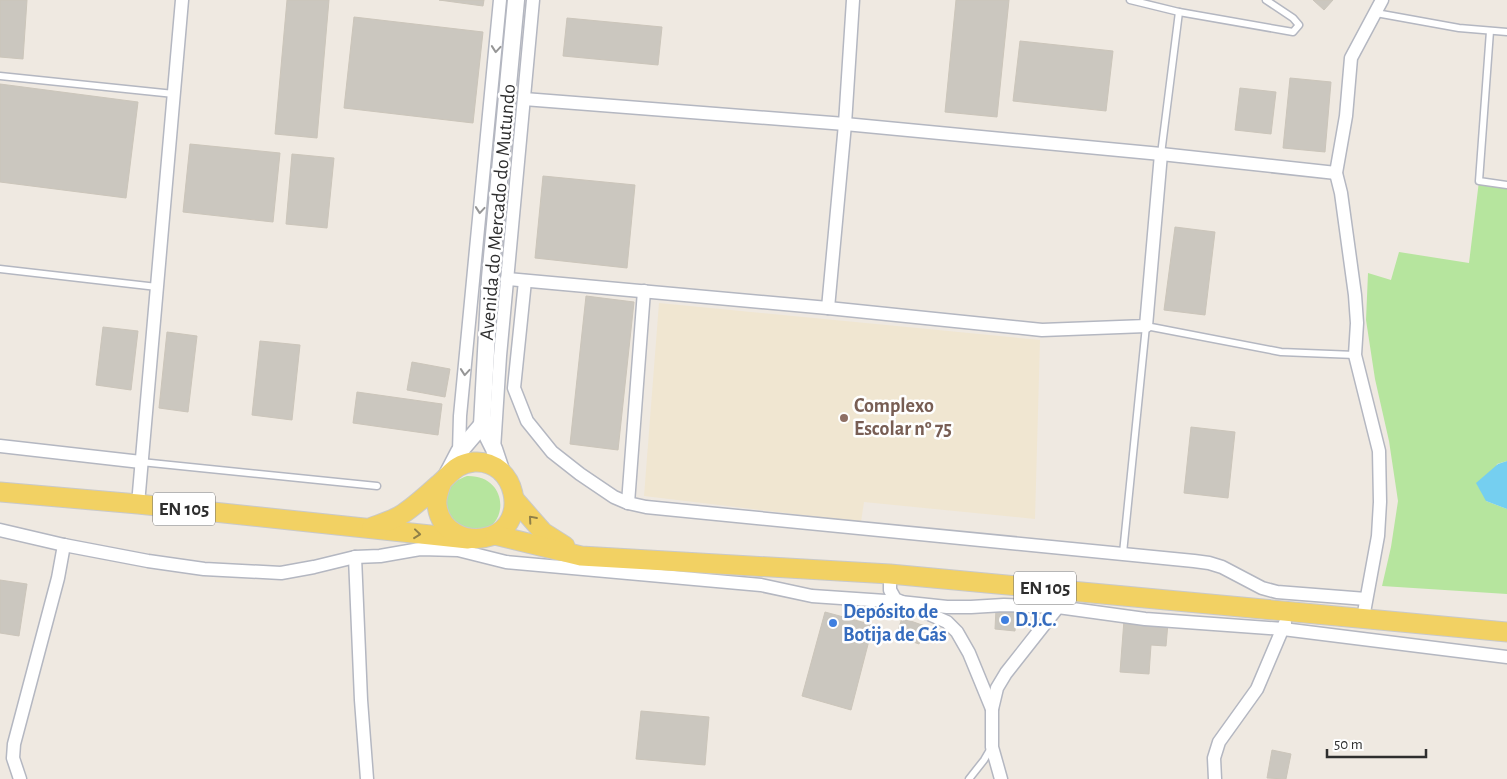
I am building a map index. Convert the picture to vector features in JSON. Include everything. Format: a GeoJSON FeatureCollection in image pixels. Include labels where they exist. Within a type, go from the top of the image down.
{"type":"FeatureCollection","features":[{"type":"Feature","properties":{"kind":"main road","name":"Avenida do Mercado do Mutundo"},"geometry":{"type":"LineString","coordinates":[[502,473],[494,449],[482,425],[490,278],[516,0]]}},
{"type":"Feature","properties":{"kind":"main road"},"geometry":{"type":"LineString","coordinates":[[369,529],[402,514],[444,478],[459,466],[474,462],[489,465],[502,473],[512,488],[515,500],[513,514],[506,526],[495,535],[482,539],[468,539],[457,535],[447,527],[437,506],[438,494],[444,478],[459,452],[482,425]]}},
{"type":"Feature","properties":{"kind":"main road","name":"EN 105"},"geometry":{"type":"LineString","coordinates":[[0,492],[138,504],[468,539]]}},
{"type":"Feature","properties":{"kind":"main road"},"geometry":{"type":"LineString","coordinates":[[515,500],[543,532],[582,556]]}},
{"type":"Feature","properties":{"kind":"main road","name":"EN 105"},"geometry":{"type":"LineString","coordinates":[[495,535],[582,556],[890,574],[1062,599],[1286,620],[1363,618],[1507,632]]}},
{"type":"Feature","properties":{"kind":"street"},"geometry":{"type":"LineString","coordinates":[[138,504],[182,0]]}},
{"type":"Feature","properties":{"kind":"street"},"geometry":{"type":"LineString","coordinates":[[459,452],[460,416],[500,0]]}},
{"type":"Feature","properties":{"kind":"street"},"geometry":{"type":"LineString","coordinates":[[494,449],[500,356],[533,0]]}},
{"type":"Feature","properties":{"kind":"street"},"geometry":{"type":"LineString","coordinates":[[828,308],[845,124],[853,0]]}},
{"type":"Feature","properties":{"kind":"street"},"geometry":{"type":"LineString","coordinates":[[1363,618],[1378,536],[1380,502],[1379,450],[1354,355],[1357,323],[1355,295],[1341,193],[1336,173],[1346,116],[1352,58],[1382,0]]}},
{"type":"Feature","properties":{"kind":"street"},"geometry":{"type":"LineString","coordinates":[[524,98],[845,124],[1161,154],[1336,173]]}},
{"type":"Feature","properties":{"kind":"street"},"geometry":{"type":"LineString","coordinates":[[507,279],[828,308],[1042,330],[1146,326],[1161,154]]}},
{"type":"Feature","properties":{"kind":"street"},"geometry":{"type":"LineString","coordinates":[[525,281],[514,388],[527,422],[552,452],[614,498],[628,503],[656,508],[1209,563],[1222,567],[1262,588],[1277,592],[1366,599]]}},
{"type":"Feature","properties":{"kind":"street"},"geometry":{"type":"LineString","coordinates":[[628,503],[644,291]]}},
{"type":"Feature","properties":{"kind":"street"},"geometry":{"type":"LineString","coordinates":[[0,446],[141,462]]}},
{"type":"Feature","properties":{"kind":"street"},"geometry":{"type":"LineString","coordinates":[[0,530],[64,545],[148,561],[204,569],[281,572],[314,567],[355,557],[380,556],[420,549],[458,550],[506,562],[761,585],[812,596],[947,607],[1004,605],[1062,599]]}},
{"type":"Feature","properties":{"kind":"street"},"geometry":{"type":"LineString","coordinates":[[20,779],[13,758],[14,744],[58,578],[64,545]]}},
{"type":"Feature","properties":{"kind":"street"},"geometry":{"type":"LineString","coordinates":[[355,557],[366,779]]}},
{"type":"Feature","properties":{"kind":"street"},"geometry":{"type":"LineString","coordinates":[[890,574],[890,590],[895,599],[947,622],[957,632],[969,653],[992,709]]}},
{"type":"Feature","properties":{"kind":"street"},"geometry":{"type":"LineString","coordinates":[[1001,779],[992,747],[992,709],[997,688],[1006,673],[1062,599]]}},
{"type":"Feature","properties":{"kind":"street"},"geometry":{"type":"LineString","coordinates":[[1215,779],[1214,758],[1219,742],[1257,689],[1286,620],[1507,657]]}},
{"type":"Feature","properties":{"kind":"lane"},"geometry":{"type":"LineString","coordinates":[[1130,0],[1179,12],[1293,32],[1299,25],[1293,18],[1266,0]]}},
{"type":"Feature","properties":{"kind":"lane"},"geometry":{"type":"LineString","coordinates":[[1161,154],[1179,12]]}},
{"type":"Feature","properties":{"kind":"lane"},"geometry":{"type":"LineString","coordinates":[[1376,13],[1459,28],[1507,32]]}},
{"type":"Feature","properties":{"kind":"lane"},"geometry":{"type":"LineString","coordinates":[[1490,31],[1479,181],[1507,185]]}},
{"type":"Feature","properties":{"kind":"lane"},"geometry":{"type":"LineString","coordinates":[[0,76],[174,94]]}},
{"type":"Feature","properties":{"kind":"lane"},"geometry":{"type":"LineString","coordinates":[[0,269],[157,287]]}},
{"type":"Feature","properties":{"kind":"lane"},"geometry":{"type":"LineString","coordinates":[[1123,553],[1146,326],[1280,352],[1354,355]]}},
{"type":"Feature","properties":{"kind":"lane"},"geometry":{"type":"LineString","coordinates":[[141,462],[377,486]]}},
{"type":"Feature","properties":{"kind":"lane"},"geometry":{"type":"LineString","coordinates":[[969,779],[992,747]]}},
{"type":"Feature","properties":{"kind":"shaded area","name":"Complexo Escolar nº 75"},"geometry":{"type":"Polygon","coordinates":[[[659,303],[1040,340],[1035,519],[864,502],[861,522],[644,496],[659,303]]]}},
{"type":"Feature","properties":{"kind":"green space"},"geometry":{"type":"Polygon","coordinates":[[[1479,181],[1507,185],[1507,461],[1497,464],[1486,501],[1507,509],[1507,594],[1382,586],[1391,547],[1398,501],[1389,441],[1375,379],[1366,320],[1368,273],[1391,280],[1399,252],[1469,263],[1479,181]]]}},
{"type":"Feature","properties":{"kind":"green space"},"geometry":{"type":"Polygon","coordinates":[[[467,476],[481,478],[491,483],[500,501],[500,511],[496,520],[489,527],[480,531],[461,530],[445,510],[450,488],[467,476]]]}},
{"type":"Feature","properties":{"kind":"water"},"geometry":{"type":"Polygon","coordinates":[[[1507,461],[1507,509],[1486,501],[1476,483],[1498,464],[1507,461]]]}},
{"type":"Feature","properties":{"kind":"building"},"geometry":{"type":"Polygon","coordinates":[[[0,0],[27,0],[23,59],[0,57],[0,0]]]}},
{"type":"Feature","properties":{"kind":"building"},"geometry":{"type":"Polygon","coordinates":[[[287,0],[329,0],[317,138],[275,134],[287,0]]]}},
{"type":"Feature","properties":{"kind":"building"},"geometry":{"type":"Polygon","coordinates":[[[439,0],[484,0],[483,6],[439,0]]]}},
{"type":"Feature","properties":{"kind":"building"},"geometry":{"type":"Polygon","coordinates":[[[956,0],[1009,0],[997,117],[945,112],[956,0]]]}},
{"type":"Feature","properties":{"kind":"building"},"geometry":{"type":"Polygon","coordinates":[[[1313,0],[1333,0],[1324,10],[1313,0]]]}},
{"type":"Feature","properties":{"kind":"building"},"geometry":{"type":"Polygon","coordinates":[[[354,17],[483,32],[473,123],[344,108],[354,17]]]}},
{"type":"Feature","properties":{"kind":"building"},"geometry":{"type":"Polygon","coordinates":[[[567,18],[662,27],[658,65],[563,56],[567,18]]]}},
{"type":"Feature","properties":{"kind":"building"},"geometry":{"type":"Polygon","coordinates":[[[1020,41],[1113,51],[1106,111],[1013,101],[1020,41]]]}},
{"type":"Feature","properties":{"kind":"building"},"geometry":{"type":"Polygon","coordinates":[[[1290,78],[1331,82],[1325,152],[1283,148],[1290,78]]]}},
{"type":"Feature","properties":{"kind":"building"},"geometry":{"type":"Polygon","coordinates":[[[0,84],[138,102],[126,198],[0,182],[0,84]]]}},
{"type":"Feature","properties":{"kind":"building"},"geometry":{"type":"Polygon","coordinates":[[[1240,88],[1276,92],[1271,134],[1235,130],[1240,88]]]}},
{"type":"Feature","properties":{"kind":"building"},"geometry":{"type":"Polygon","coordinates":[[[190,144],[280,153],[273,222],[183,212],[190,144]]]}},
{"type":"Feature","properties":{"kind":"building"},"geometry":{"type":"Polygon","coordinates":[[[292,154],[334,158],[327,228],[286,224],[292,154]]]}},
{"type":"Feature","properties":{"kind":"building"},"geometry":{"type":"Polygon","coordinates":[[[543,176],[635,185],[627,268],[535,258],[543,176]]]}},
{"type":"Feature","properties":{"kind":"building"},"geometry":{"type":"Polygon","coordinates":[[[1175,227],[1215,232],[1205,315],[1164,310],[1175,227]]]}},
{"type":"Feature","properties":{"kind":"building"},"geometry":{"type":"Polygon","coordinates":[[[586,296],[634,302],[618,450],[570,444],[586,296]]]}},
{"type":"Feature","properties":{"kind":"building"},"geometry":{"type":"Polygon","coordinates":[[[103,327],[138,331],[131,390],[96,385],[103,327]]]}},
{"type":"Feature","properties":{"kind":"building"},"geometry":{"type":"Polygon","coordinates":[[[167,332],[197,336],[188,412],[159,408],[167,332]]]}},
{"type":"Feature","properties":{"kind":"building"},"geometry":{"type":"Polygon","coordinates":[[[260,341],[300,345],[292,420],[252,415],[260,341]]]}},
{"type":"Feature","properties":{"kind":"building"},"geometry":{"type":"Polygon","coordinates":[[[412,362],[450,369],[445,397],[407,390],[412,362]]]}},
{"type":"Feature","properties":{"kind":"building"},"geometry":{"type":"Polygon","coordinates":[[[357,392],[442,404],[438,435],[353,423],[357,392]]]}},
{"type":"Feature","properties":{"kind":"building"},"geometry":{"type":"Polygon","coordinates":[[[1191,427],[1235,432],[1228,498],[1184,493],[1191,427]]]}},
{"type":"Feature","properties":{"kind":"building"},"geometry":{"type":"Polygon","coordinates":[[[0,580],[27,584],[19,636],[0,633],[0,580]]]}},
{"type":"Feature","properties":{"kind":"building","name":"D.J.C."},"geometry":{"type":"Polygon","coordinates":[[[996,609],[1016,612],[1015,631],[995,629],[996,609]]]}},
{"type":"Feature","properties":{"kind":"building"},"geometry":{"type":"Polygon","coordinates":[[[825,612],[873,625],[851,710],[802,696],[825,612]]]}},
{"type":"Feature","properties":{"kind":"building"},"geometry":{"type":"Polygon","coordinates":[[[902,618],[925,626],[919,644],[896,636],[902,618]]]}},
{"type":"Feature","properties":{"kind":"building"},"geometry":{"type":"Polygon","coordinates":[[[1124,620],[1168,623],[1166,646],[1151,645],[1149,674],[1120,672],[1124,620]]]}},
{"type":"Feature","properties":{"kind":"building"},"geometry":{"type":"Polygon","coordinates":[[[641,711],[709,717],[705,765],[636,759],[641,711]]]}},
{"type":"Feature","properties":{"kind":"building"},"geometry":{"type":"Polygon","coordinates":[[[1272,750],[1291,754],[1286,779],[1267,778],[1272,750]]]}},
{"type":"Feature","properties":{"kind":"place","name":"Complexo Escolar nº 75"},"geometry":{"type":"Point","coordinates":[844,418]}},
{"type":"Feature","properties":{"kind":"place","name":"D.J.C."},"geometry":{"type":"Point","coordinates":[1005,620]}},
{"type":"Feature","properties":{"kind":"place","name":"Depósito de Botija de Gás"},"geometry":{"type":"Point","coordinates":[833,623]}}]}
